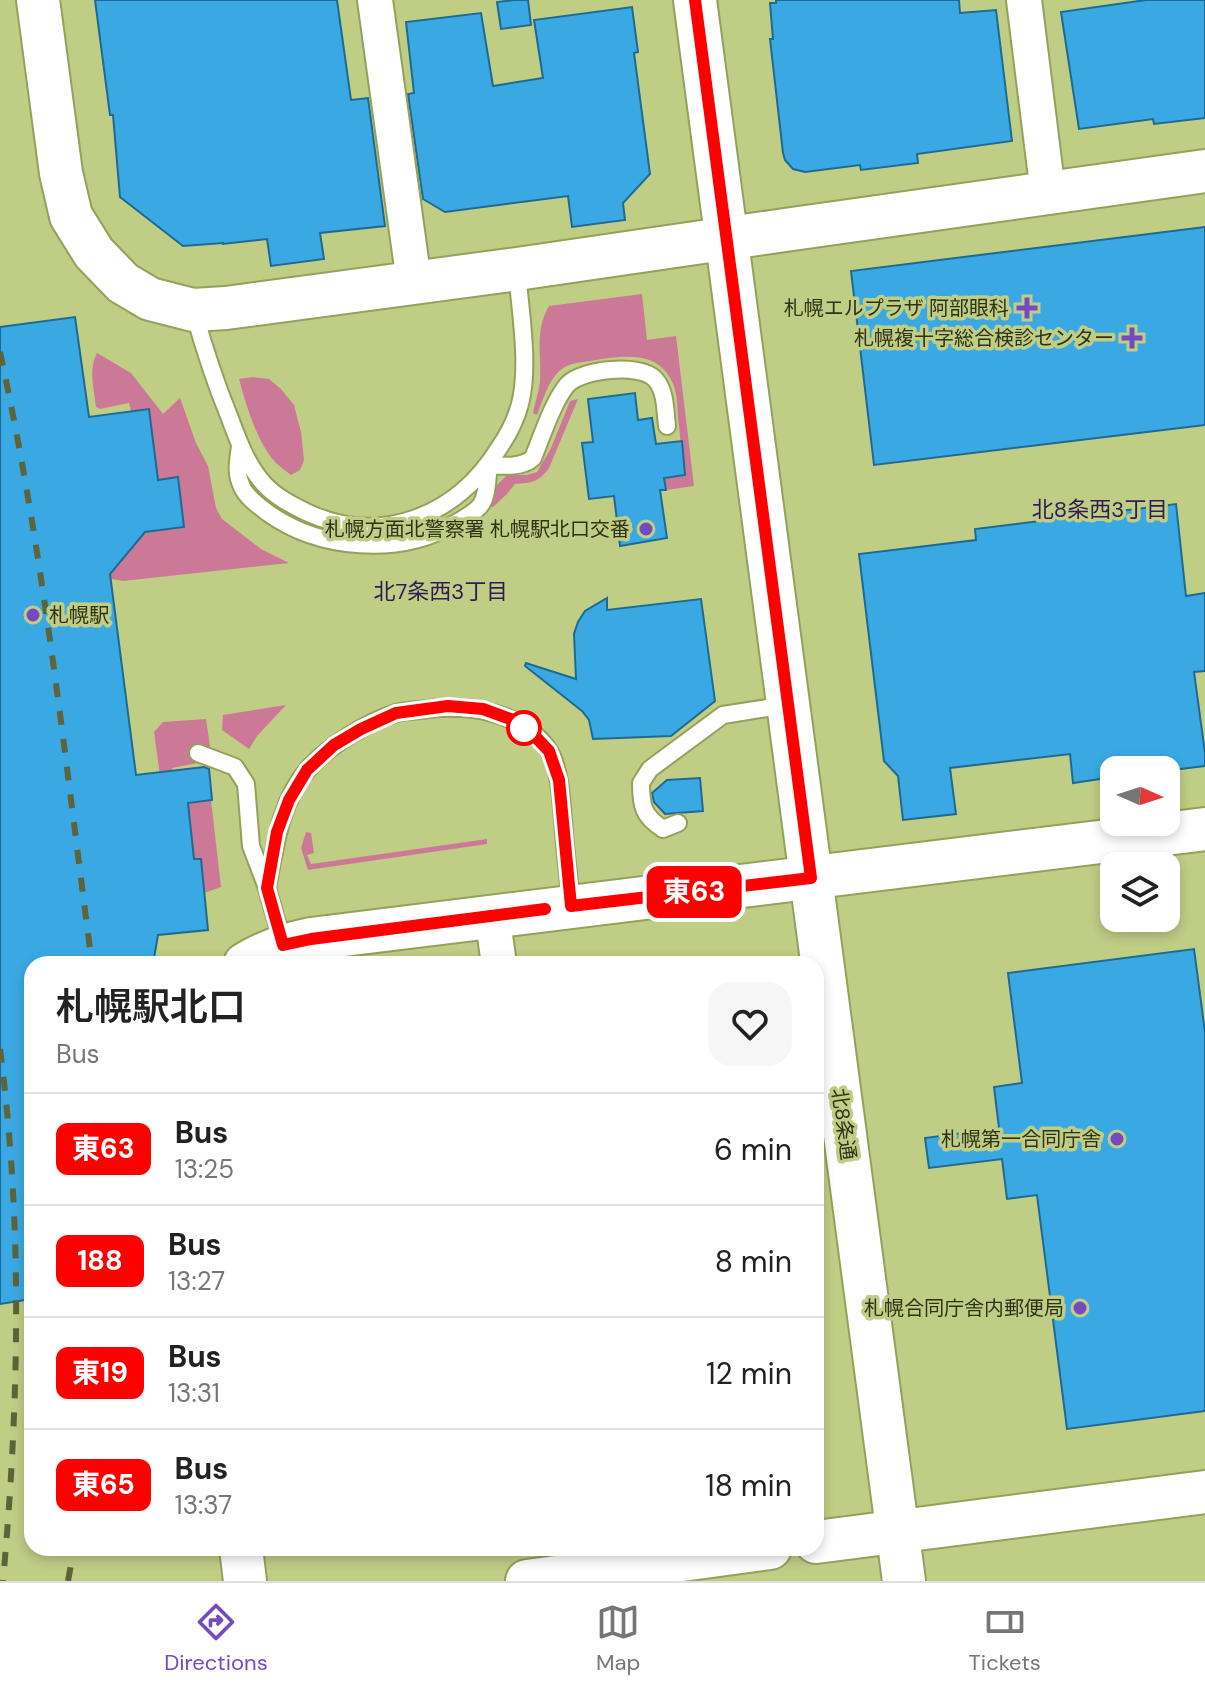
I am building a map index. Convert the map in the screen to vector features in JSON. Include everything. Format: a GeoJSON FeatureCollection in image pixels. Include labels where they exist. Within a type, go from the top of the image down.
{"type":"FeatureCollection","features":[{"type":"Feature","properties":{"kind":"street"},"geometry":{"type":"LineString","coordinates":[[38,0],[61,173],[71,216],[94,253],[123,283],[150,299],[193,310],[517,269],[1205,171]]}},
{"type":"Feature","properties":{"kind":"street"},"geometry":{"type":"LineString","coordinates":[[375,0],[414,282]]}},
{"type":"Feature","properties":{"kind":"street","name":"北8条通"},"geometry":{"type":"LineString","coordinates":[[695,0],[821,956]]}},
{"type":"Feature","properties":{"kind":"street"},"geometry":{"type":"LineString","coordinates":[[1024,0],[1048,193]]}},
{"type":"Feature","properties":{"kind":"street"},"geometry":{"type":"LineString","coordinates":[[258,956],[283,945],[311,939],[1205,829]]}},
{"type":"Feature","properties":{"kind":"street"},"geometry":{"type":"LineString","coordinates":[[492,915],[498,956]]}},
{"type":"Feature","properties":{"kind":"street","name":"北8条通"},"geometry":{"type":"LineString","coordinates":[[824,976],[904,1581]]}},
{"type":"Feature","properties":{"kind":"street"},"geometry":{"type":"LineString","coordinates":[[824,1541],[1205,1492]]}},
{"type":"Feature","properties":{"kind":"street"},"geometry":{"type":"LineString","coordinates":[[242,1556],[245,1581]]}},
{"type":"Feature","properties":{"kind":"street"},"geometry":{"type":"LineString","coordinates":[[527,1581],[578,1569],[697,1556]]}},
{"type":"Feature","properties":{"kind":"lane"},"geometry":{"type":"LineString","coordinates":[[193,310],[209,365],[240,446],[251,467],[272,491],[296,507],[339,524],[373,526],[401,523],[427,515],[460,494],[489,465],[508,435],[520,404],[525,366],[517,269]]}},
{"type":"Feature","properties":{"kind":"lane"},"geometry":{"type":"LineString","coordinates":[[489,465],[519,465],[533,458],[562,392],[569,382],[588,373],[627,369],[648,373],[661,388],[667,426]]}},
{"type":"Feature","properties":{"kind":"lane"},"geometry":{"type":"LineString","coordinates":[[678,823],[663,829],[650,821],[644,811],[641,783],[650,769],[723,715],[788,705]]}},
{"type":"Feature","properties":{"kind":"lane"},"geometry":{"type":"LineString","coordinates":[[267,888],[277,832],[289,800],[307,770],[334,745],[396,713],[448,706],[483,709],[513,720],[531,732],[549,751],[559,780],[571,906]]}},
{"type":"Feature","properties":{"kind":"lane"},"geometry":{"type":"LineString","coordinates":[[198,753],[235,767],[246,784],[251,846],[283,945]]}},
{"type":"Feature","properties":{"kind":"shaded area"},"geometry":{"type":"Polygon","coordinates":[[[642,294],[647,340],[676,336],[694,486],[666,490],[664,478],[685,475],[677,398],[666,372],[651,361],[624,357],[569,365],[555,376],[537,415],[533,413],[540,381],[540,334],[549,306],[642,294]]]}},
{"type":"Feature","properties":{"kind":"shaded area"},"geometry":{"type":"Polygon","coordinates":[[[97,353],[131,373],[163,414],[180,398],[208,466],[216,508],[222,519],[261,549],[289,563],[123,581],[106,574],[149,409],[131,411],[129,403],[100,409],[96,407],[92,373],[97,353]]]}},
{"type":"Feature","properties":{"kind":"shaded area"},"geometry":{"type":"Polygon","coordinates":[[[239,379],[269,379],[294,405],[304,460],[300,470],[291,475],[269,454],[253,423],[239,379]]]}},
{"type":"Feature","properties":{"kind":"shaded area"},"geometry":{"type":"Polygon","coordinates":[[[578,399],[545,473],[534,481],[515,484],[493,507],[487,506],[491,491],[507,475],[537,472],[551,448],[570,401],[578,399]]]}},
{"type":"Feature","properties":{"kind":"shaded area"},"geometry":{"type":"Polygon","coordinates":[[[286,705],[249,749],[222,730],[223,715],[286,705]]]}},
{"type":"Feature","properties":{"kind":"shaded area"},"geometry":{"type":"Polygon","coordinates":[[[206,719],[212,760],[172,768],[180,803],[211,800],[221,887],[204,893],[201,859],[194,859],[191,826],[165,812],[154,732],[163,722],[206,719]]]}},
{"type":"Feature","properties":{"kind":"shaded area"},"geometry":{"type":"Polygon","coordinates":[[[306,832],[311,833],[314,853],[307,855],[311,864],[487,839],[487,844],[308,870],[301,848],[306,832]]]}},
{"type":"Feature","properties":{"kind":"building"},"geometry":{"type":"Polygon","coordinates":[[[95,0],[337,0],[351,100],[368,98],[385,226],[320,233],[324,259],[271,266],[267,239],[183,246],[120,197],[113,115],[110,115],[95,0]]]}},
{"type":"Feature","properties":{"kind":"building"},"geometry":{"type":"Polygon","coordinates":[[[528,0],[531,25],[501,29],[497,2],[528,0]]]}},
{"type":"Feature","properties":{"kind":"building"},"geometry":{"type":"Polygon","coordinates":[[[776,0],[959,0],[960,13],[996,10],[1012,141],[917,154],[918,163],[861,170],[860,165],[805,172],[793,169],[783,153],[770,39],[773,39],[770,3],[776,3],[776,0]]]}},
{"type":"Feature","properties":{"kind":"building"},"geometry":{"type":"Polygon","coordinates":[[[1146,0],[1205,0],[1205,118],[1154,124],[1153,119],[1079,129],[1061,12],[1146,0]]]}},
{"type":"Feature","properties":{"kind":"building"},"geometry":{"type":"Polygon","coordinates":[[[632,7],[638,52],[634,53],[650,174],[623,203],[625,220],[572,227],[568,196],[445,212],[423,199],[408,94],[414,93],[406,22],[481,13],[493,86],[543,78],[534,20],[632,7]]]}},
{"type":"Feature","properties":{"kind":"building"},"geometry":{"type":"Polygon","coordinates":[[[1205,227],[1205,425],[874,465],[851,271],[1205,227]]]}},
{"type":"Feature","properties":{"kind":"building"},"geometry":{"type":"Polygon","coordinates":[[[75,317],[89,417],[149,409],[158,480],[178,477],[184,527],[145,532],[110,574],[136,775],[204,767],[209,769],[212,800],[188,803],[194,859],[201,859],[208,930],[158,935],[154,956],[24,956],[24,1300],[0,1304],[0,327],[75,317]]]}},
{"type":"Feature","properties":{"kind":"building"},"geometry":{"type":"Polygon","coordinates":[[[635,393],[638,420],[652,418],[656,444],[682,441],[685,475],[664,478],[666,490],[660,490],[667,538],[620,546],[614,496],[589,499],[582,443],[593,442],[588,399],[635,393]]]}},
{"type":"Feature","properties":{"kind":"building"},"geometry":{"type":"Polygon","coordinates":[[[1176,504],[1186,596],[1205,593],[1205,671],[1194,672],[1205,766],[1180,769],[1180,756],[1100,756],[1100,779],[1073,783],[1070,754],[950,768],[956,814],[903,820],[898,776],[884,761],[859,554],[976,540],[975,529],[1176,504]]]}},
{"type":"Feature","properties":{"kind":"building"},"geometry":{"type":"Polygon","coordinates":[[[607,598],[607,610],[701,599],[715,701],[671,736],[593,739],[589,720],[582,711],[525,666],[526,663],[576,679],[574,634],[578,622],[585,611],[607,598]]]}},
{"type":"Feature","properties":{"kind":"building"},"geometry":{"type":"Polygon","coordinates":[[[700,778],[703,811],[665,814],[654,802],[652,793],[667,780],[700,778]]]}},
{"type":"Feature","properties":{"kind":"building","name":"札幌第一合同庁舎"},"geometry":{"type":"Polygon","coordinates":[[[1194,949],[1205,1032],[1205,1411],[1067,1429],[1037,1195],[1007,1199],[1002,1159],[929,1168],[925,1138],[999,1128],[994,1087],[1022,1083],[1008,973],[1194,949]]]}},
{"type":"Feature","properties":{"kind":"railway"},"geometry":{"type":"LineString","coordinates":[[0,352],[41,581],[91,956]]}},
{"type":"Feature","properties":{"kind":"railway"},"geometry":{"type":"LineString","coordinates":[[0,1049],[12,1181],[16,1315],[13,1448],[3,1581]]}},
{"type":"Feature","properties":{"kind":"railway"},"geometry":{"type":"LineString","coordinates":[[68,1581],[73,1556]]}},
{"type":"Feature","properties":{"kind":"bus line","name":"東63"},"geometry":{"type":"LineString","coordinates":[[545,909],[283,945],[267,888],[277,832],[289,800],[307,770],[334,745],[396,713],[448,706],[483,709],[513,720],[531,732],[549,751],[559,780],[571,906],[811,878],[695,0]]}},
{"type":"Feature","properties":{"kind":"place","name":"札幌エルプラザ 阿部眼科"},"geometry":{"type":"Point","coordinates":[1027,308]}},
{"type":"Feature","properties":{"kind":"place","name":"札幌複十字総合検診センター"},"geometry":{"type":"Point","coordinates":[1132,338]}},
{"type":"Feature","properties":{"kind":"place","name":"札幌方面北警察署 札幌駅北口交番"},"geometry":{"type":"Point","coordinates":[646,529]}},
{"type":"Feature","properties":{"kind":"place","name":"札幌駅"},"geometry":{"type":"Point","coordinates":[33,615]}},
{"type":"Feature","properties":{"kind":"place","name":"札幌第一合同庁舎"},"geometry":{"type":"Point","coordinates":[1117,1139]}},
{"type":"Feature","properties":{"kind":"place","name":"札幌合同庁舎内郵便局"},"geometry":{"type":"Point","coordinates":[1080,1308]}},
{"type":"Feature","properties":{"kind":"district","name":"北8条西3丁目"},"geometry":{"type":"Point","coordinates":[1100,509]}},
{"type":"Feature","properties":{"kind":"district","name":"北7条西3丁目"},"geometry":{"type":"Point","coordinates":[441,591]}}]}
